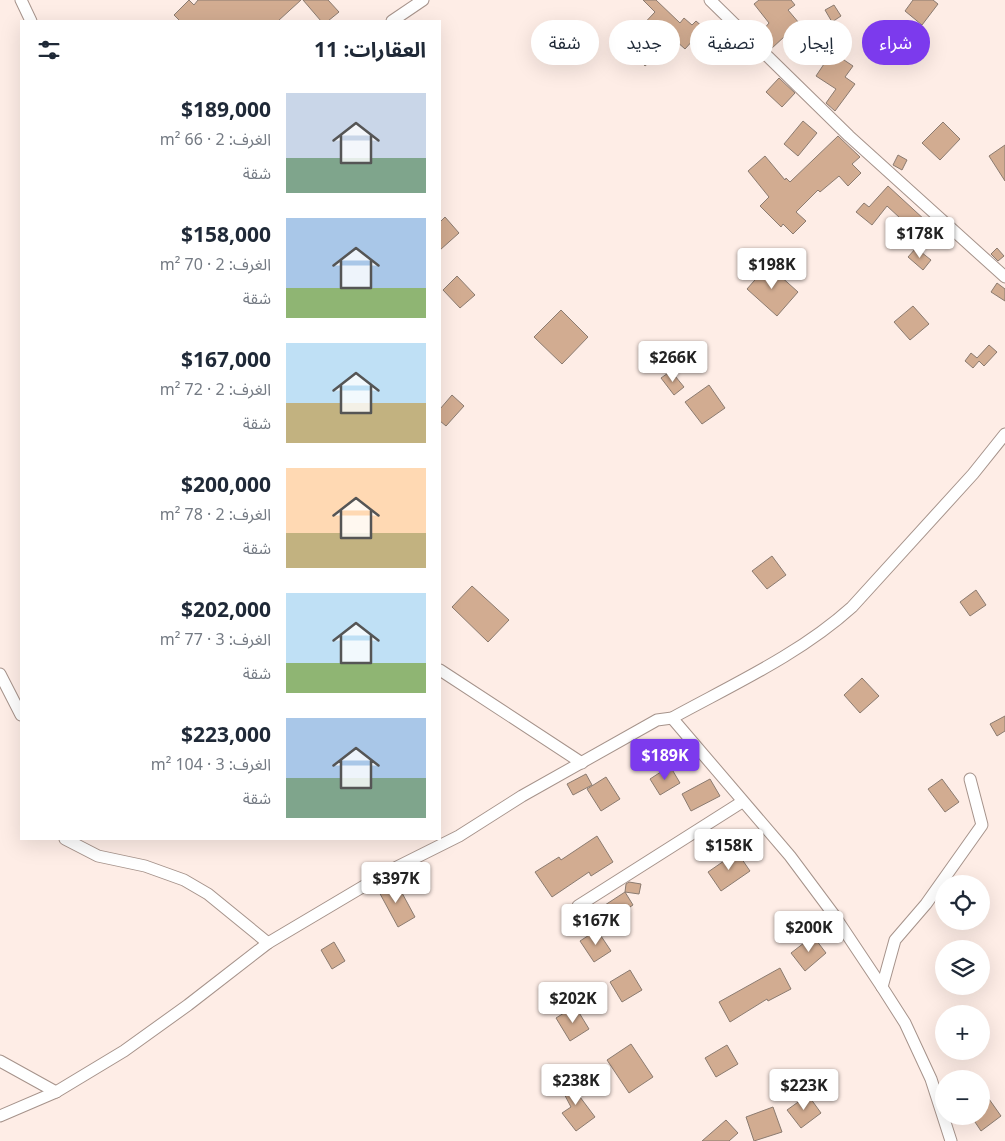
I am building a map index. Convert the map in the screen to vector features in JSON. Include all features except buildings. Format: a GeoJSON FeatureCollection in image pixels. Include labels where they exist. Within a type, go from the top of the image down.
{"type":"FeatureCollection","features":[{"type":"Feature","properties":{"kind":"street"},"geometry":{"type":"LineString","coordinates":[[21,0],[31,20]]}},
{"type":"Feature","properties":{"kind":"street"},"geometry":{"type":"LineString","coordinates":[[393,20],[422,0]]}},
{"type":"Feature","properties":{"kind":"street"},"geometry":{"type":"LineString","coordinates":[[710,0],[849,136],[1005,277]]}},
{"type":"Feature","properties":{"kind":"street"},"geometry":{"type":"LineString","coordinates":[[0,1116],[56,1092],[132,1045],[188,1005],[268,943],[391,870],[460,836],[522,796],[658,720],[672,718],[794,650],[832,626],[852,607],[973,474],[1005,434]]}},
{"type":"Feature","properties":{"kind":"street"},"geometry":{"type":"LineString","coordinates":[[441,671],[582,763]]}},
{"type":"Feature","properties":{"kind":"street"},"geometry":{"type":"LineString","coordinates":[[0,674],[20,713]]}},
{"type":"Feature","properties":{"kind":"street"},"geometry":{"type":"LineString","coordinates":[[672,718],[790,856],[834,915],[882,987],[905,1023],[930,1079],[951,1141]]}},
{"type":"Feature","properties":{"kind":"street"},"geometry":{"type":"LineString","coordinates":[[882,987],[895,940],[926,904],[982,825],[970,779]]}},
{"type":"Feature","properties":{"kind":"street"},"geometry":{"type":"LineString","coordinates":[[578,906],[742,802]]}},
{"type":"Feature","properties":{"kind":"street"},"geometry":{"type":"LineString","coordinates":[[67,840],[98,856],[145,866],[184,880],[208,894],[268,943]]}},
{"type":"Feature","properties":{"kind":"street"},"geometry":{"type":"LineString","coordinates":[[0,1061],[56,1092]]}}]}
